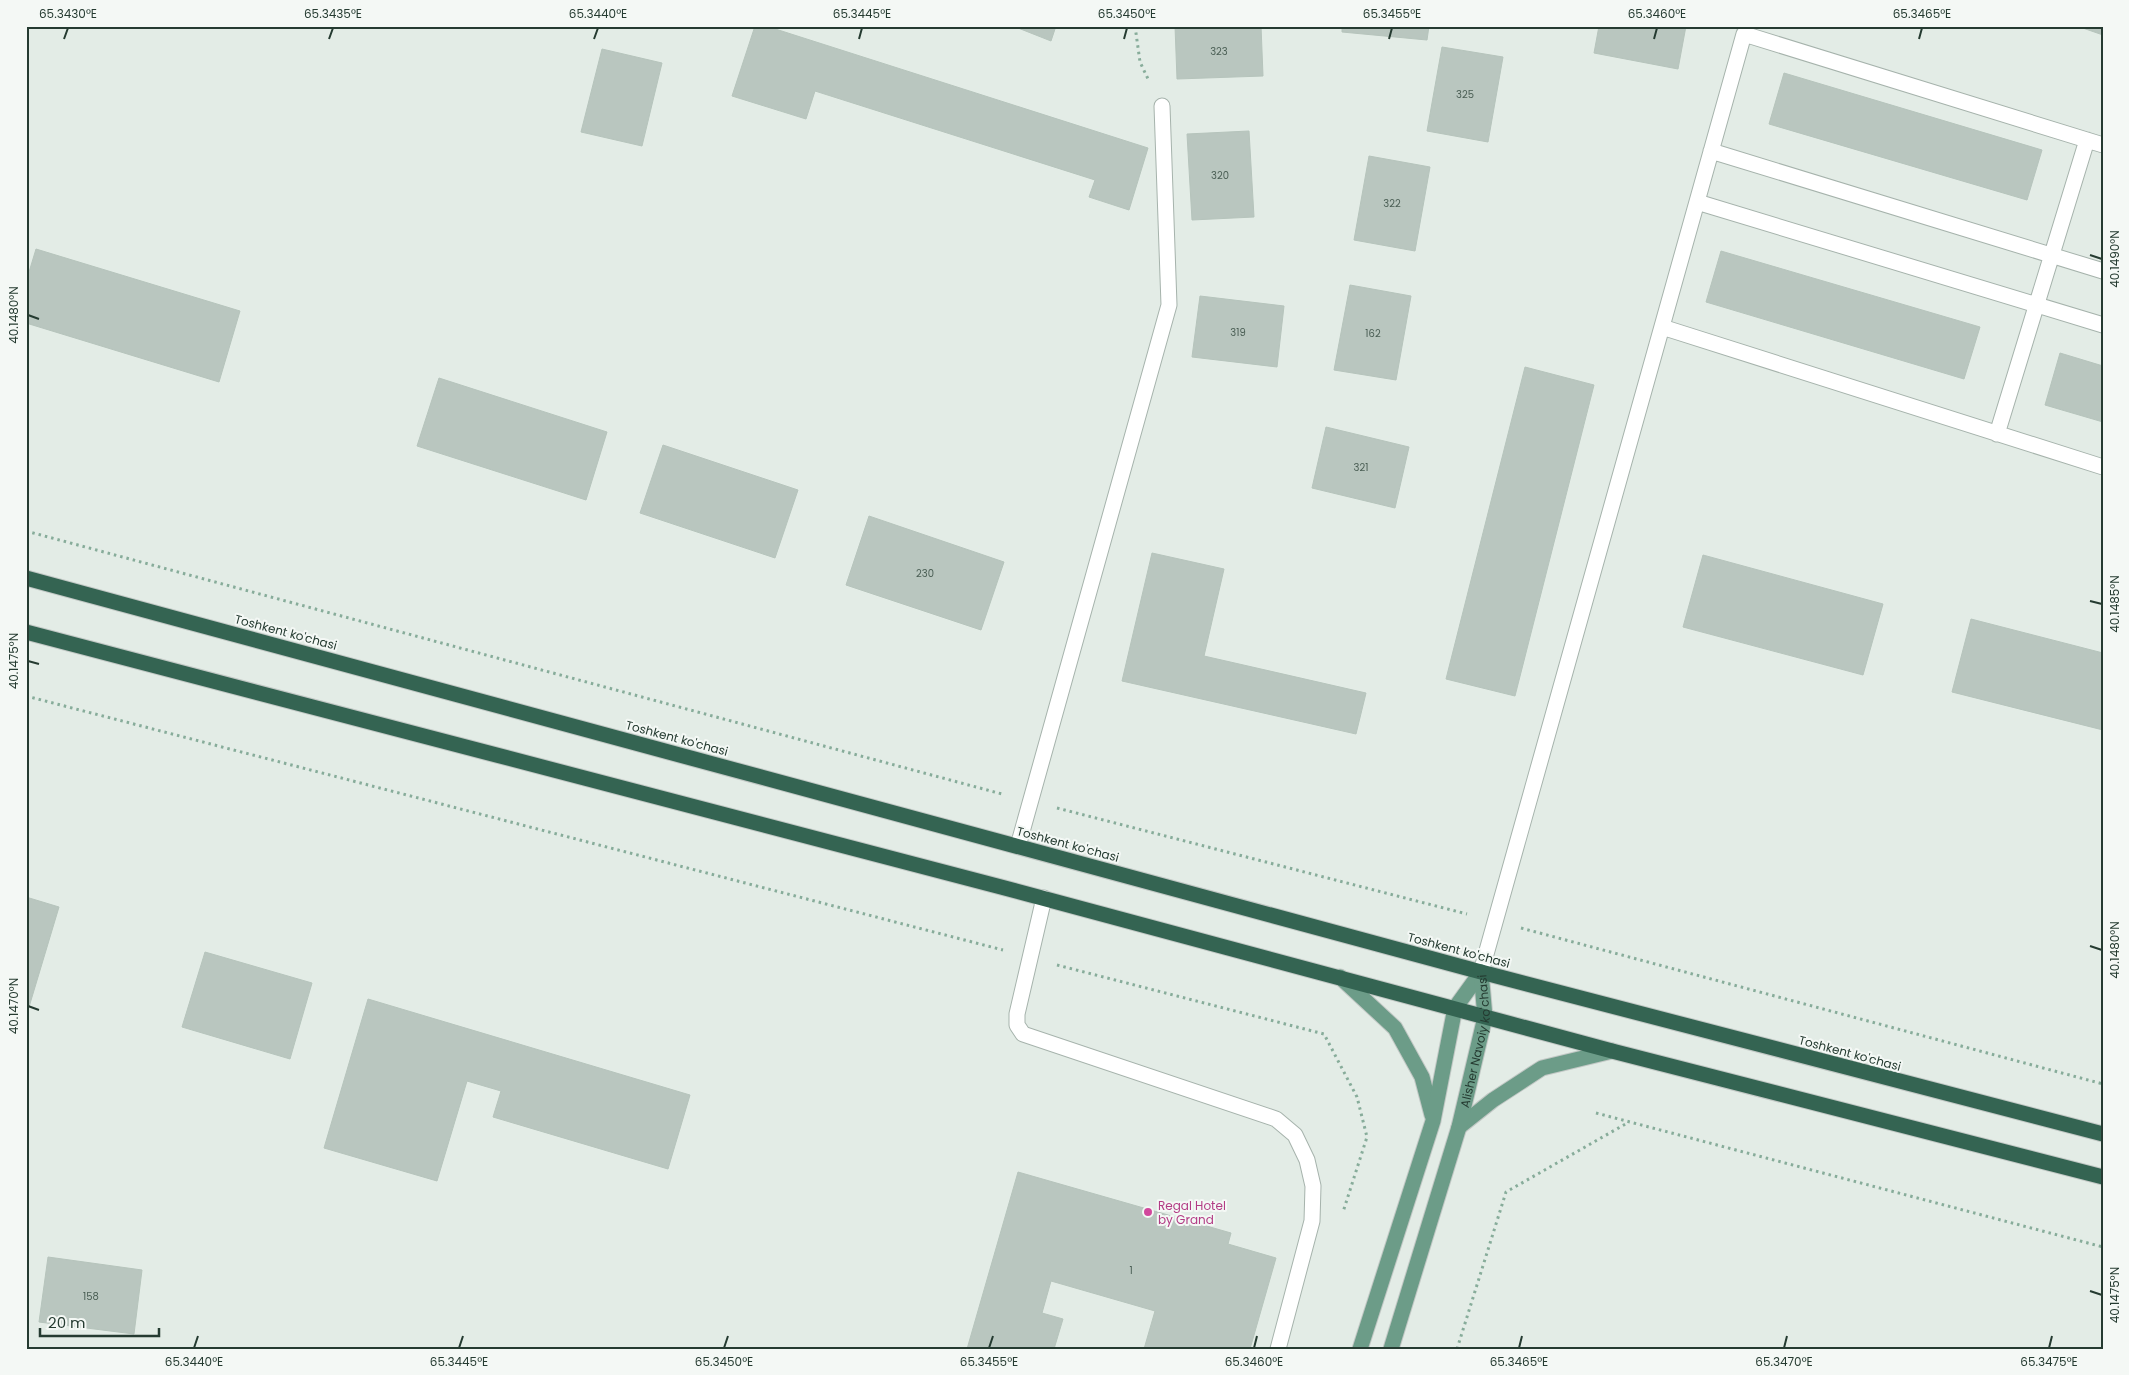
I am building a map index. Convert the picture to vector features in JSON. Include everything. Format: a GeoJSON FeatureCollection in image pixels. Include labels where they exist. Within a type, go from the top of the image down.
{"type":"FeatureCollection","features":[{"type":"Feature","properties":{"kind":"highway","name":"Toshkent ko'chasi"},"geometry":{"type":"LineString","coordinates":[[26,578],[1480,972],[2103,1134]]}},
{"type":"Feature","properties":{"kind":"highway"},"geometry":{"type":"LineString","coordinates":[[26,632],[1044,898],[1612,1051],[2103,1178]]}},
{"type":"Feature","properties":{"kind":"main road","name":"Alisher Navoiy ko'chasi"},"geometry":{"type":"LineString","coordinates":[[1360,1349],[1433,1121],[1455,1008],[1480,972]]}},
{"type":"Feature","properties":{"kind":"main road","name":"Alisher Navoiy ko'chasi"},"geometry":{"type":"LineString","coordinates":[[1391,1349],[1459,1128],[1485,1017],[1480,972]]}},
{"type":"Feature","properties":{"kind":"main road"},"geometry":{"type":"LineString","coordinates":[[1340,977],[1395,1028],[1422,1077],[1433,1121]]}},
{"type":"Feature","properties":{"kind":"main road"},"geometry":{"type":"LineString","coordinates":[[1459,1128],[1493,1100],[1542,1068],[1612,1051]]}},
{"type":"Feature","properties":{"kind":"street"},"geometry":{"type":"LineString","coordinates":[[1480,972],[1744,34],[2103,145]]}},
{"type":"Feature","properties":{"kind":"street"},"geometry":{"type":"LineString","coordinates":[[1018,846],[1169,305],[1162,106]]}},
{"type":"Feature","properties":{"kind":"street"},"geometry":{"type":"LineString","coordinates":[[1998,434],[2087,140]]}},
{"type":"Feature","properties":{"kind":"street"},"geometry":{"type":"LineString","coordinates":[[1711,151],[2103,271]]}},
{"type":"Feature","properties":{"kind":"street"},"geometry":{"type":"LineString","coordinates":[[1697,202],[2103,326]]}},
{"type":"Feature","properties":{"kind":"street"},"geometry":{"type":"LineString","coordinates":[[1662,328],[2103,467]]}},
{"type":"Feature","properties":{"kind":"street"},"geometry":{"type":"LineString","coordinates":[[1044,898],[1017,1014],[1017,1025],[1023,1034],[1276,1119],[1295,1135],[1307,1160],[1313,1186],[1312,1221],[1278,1349]]}},
{"type":"Feature","properties":{"kind":"path"},"geometry":{"type":"LineString","coordinates":[[1135,26],[1140,62],[1162,106]]}},
{"type":"Feature","properties":{"kind":"path"},"geometry":{"type":"LineString","coordinates":[[26,531],[599,687],[1031,802],[1495,921],[2103,1084]]}},
{"type":"Feature","properties":{"kind":"path"},"geometry":{"type":"LineString","coordinates":[[26,696],[1324,1034],[1357,1098],[1367,1137],[1340,1220]]}},
{"type":"Feature","properties":{"kind":"path"},"geometry":{"type":"LineString","coordinates":[[1596,1113],[2103,1247]]}},
{"type":"Feature","properties":{"kind":"path"},"geometry":{"type":"LineString","coordinates":[[1457,1349],[1506,1192],[1629,1121]]}},
{"type":"Feature","properties":{"kind":"building"},"geometry":{"type":"Polygon","coordinates":[[[755,26],[766,26],[1148,148],[1129,210],[1089,197],[1095,180],[815,91],[806,119],[732,96],[755,26]]]}},
{"type":"Feature","properties":{"kind":"building"},"geometry":{"type":"Polygon","coordinates":[[[1013,26],[1056,26],[1051,41],[1013,26]]]}},
{"type":"Feature","properties":{"kind":"building"},"geometry":{"type":"Polygon","coordinates":[[[1175,26],[1261,26],[1263,76],[1177,79],[1175,26]]]}},
{"type":"Feature","properties":{"kind":"building"},"geometry":{"type":"Polygon","coordinates":[[[1342,26],[1429,26],[1427,40],[1342,32],[1342,26]]]}},
{"type":"Feature","properties":{"kind":"building"},"geometry":{"type":"Polygon","coordinates":[[[1599,26],[1686,26],[1678,69],[1594,53],[1599,26]]]}},
{"type":"Feature","properties":{"kind":"building"},"geometry":{"type":"Polygon","coordinates":[[[2077,26],[2103,26],[2103,35],[2077,26]]]}},
{"type":"Feature","properties":{"kind":"building"},"geometry":{"type":"Polygon","coordinates":[[[1442,47],[1503,57],[1488,142],[1427,131],[1442,47]]]}},
{"type":"Feature","properties":{"kind":"building"},"geometry":{"type":"Polygon","coordinates":[[[602,49],[662,63],[642,146],[581,132],[602,49]]]}},
{"type":"Feature","properties":{"kind":"building"},"geometry":{"type":"Polygon","coordinates":[[[1784,73],[2042,150],[2027,200],[1769,124],[1784,73]]]}},
{"type":"Feature","properties":{"kind":"building"},"geometry":{"type":"Polygon","coordinates":[[[1249,131],[1254,217],[1192,220],[1187,134],[1249,131]]]}},
{"type":"Feature","properties":{"kind":"building"},"geometry":{"type":"Polygon","coordinates":[[[1369,156],[1430,167],[1415,251],[1354,240],[1369,156]]]}},
{"type":"Feature","properties":{"kind":"building"},"geometry":{"type":"Polygon","coordinates":[[[36,249],[240,311],[219,382],[26,323],[26,282],[36,249]]]}},
{"type":"Feature","properties":{"kind":"building"},"geometry":{"type":"Polygon","coordinates":[[[1721,251],[1980,327],[1964,379],[1706,302],[1721,251]]]}},
{"type":"Feature","properties":{"kind":"building"},"geometry":{"type":"Polygon","coordinates":[[[1350,285],[1411,296],[1396,380],[1334,370],[1350,285]]]}},
{"type":"Feature","properties":{"kind":"building"},"geometry":{"type":"Polygon","coordinates":[[[1200,296],[1284,306],[1277,367],[1192,357],[1200,296]]]}},
{"type":"Feature","properties":{"kind":"building"},"geometry":{"type":"Polygon","coordinates":[[[2060,353],[2103,366],[2103,422],[2045,405],[2060,353]]]}},
{"type":"Feature","properties":{"kind":"building"},"geometry":{"type":"Polygon","coordinates":[[[1525,367],[1594,385],[1515,696],[1446,679],[1525,367]]]}},
{"type":"Feature","properties":{"kind":"building"},"geometry":{"type":"Polygon","coordinates":[[[439,378],[607,432],[586,500],[417,446],[439,378]]]}},
{"type":"Feature","properties":{"kind":"building"},"geometry":{"type":"Polygon","coordinates":[[[1326,427],[1409,447],[1395,508],[1312,488],[1326,427]]]}},
{"type":"Feature","properties":{"kind":"building"},"geometry":{"type":"Polygon","coordinates":[[[663,445],[798,490],[775,558],[640,513],[663,445]]]}},
{"type":"Feature","properties":{"kind":"building"},"geometry":{"type":"Polygon","coordinates":[[[869,516],[1004,562],[981,630],[846,585],[869,516]]]}},
{"type":"Feature","properties":{"kind":"building"},"geometry":{"type":"Polygon","coordinates":[[[1152,553],[1224,569],[1204,656],[1366,693],[1356,734],[1122,681],[1152,553]]]}},
{"type":"Feature","properties":{"kind":"building"},"geometry":{"type":"Polygon","coordinates":[[[1703,555],[1883,604],[1863,675],[1683,627],[1703,555]]]}},
{"type":"Feature","properties":{"kind":"building"},"geometry":{"type":"Polygon","coordinates":[[[1971,619],[2103,653],[2103,730],[1952,692],[1971,619]]]}},
{"type":"Feature","properties":{"kind":"building"},"geometry":{"type":"Polygon","coordinates":[[[26,897],[59,907],[26,1017],[26,897]]]}},
{"type":"Feature","properties":{"kind":"building"},"geometry":{"type":"Polygon","coordinates":[[[205,952],[312,983],[290,1059],[182,1027],[205,952]]]}},
{"type":"Feature","properties":{"kind":"building"},"geometry":{"type":"Polygon","coordinates":[[[368,999],[690,1095],[668,1169],[493,1117],[501,1091],[467,1081],[437,1181],[324,1148],[368,999]]]}},
{"type":"Feature","properties":{"kind":"building"},"geometry":{"type":"Polygon","coordinates":[[[1018,1172],[1231,1233],[1228,1244],[1276,1258],[1250,1349],[1144,1349],[1155,1311],[1051,1281],[1042,1313],[1063,1319],[1054,1349],[967,1349],[1018,1172]]]}},
{"type":"Feature","properties":{"kind":"building"},"geometry":{"type":"Polygon","coordinates":[[[48,1257],[142,1270],[134,1334],[39,1322],[48,1257]]]}},
{"type":"Feature","properties":{"kind":"place","name":"Regal Hotel by Grand"},"geometry":{"type":"Point","coordinates":[1148,1212]}}]}
